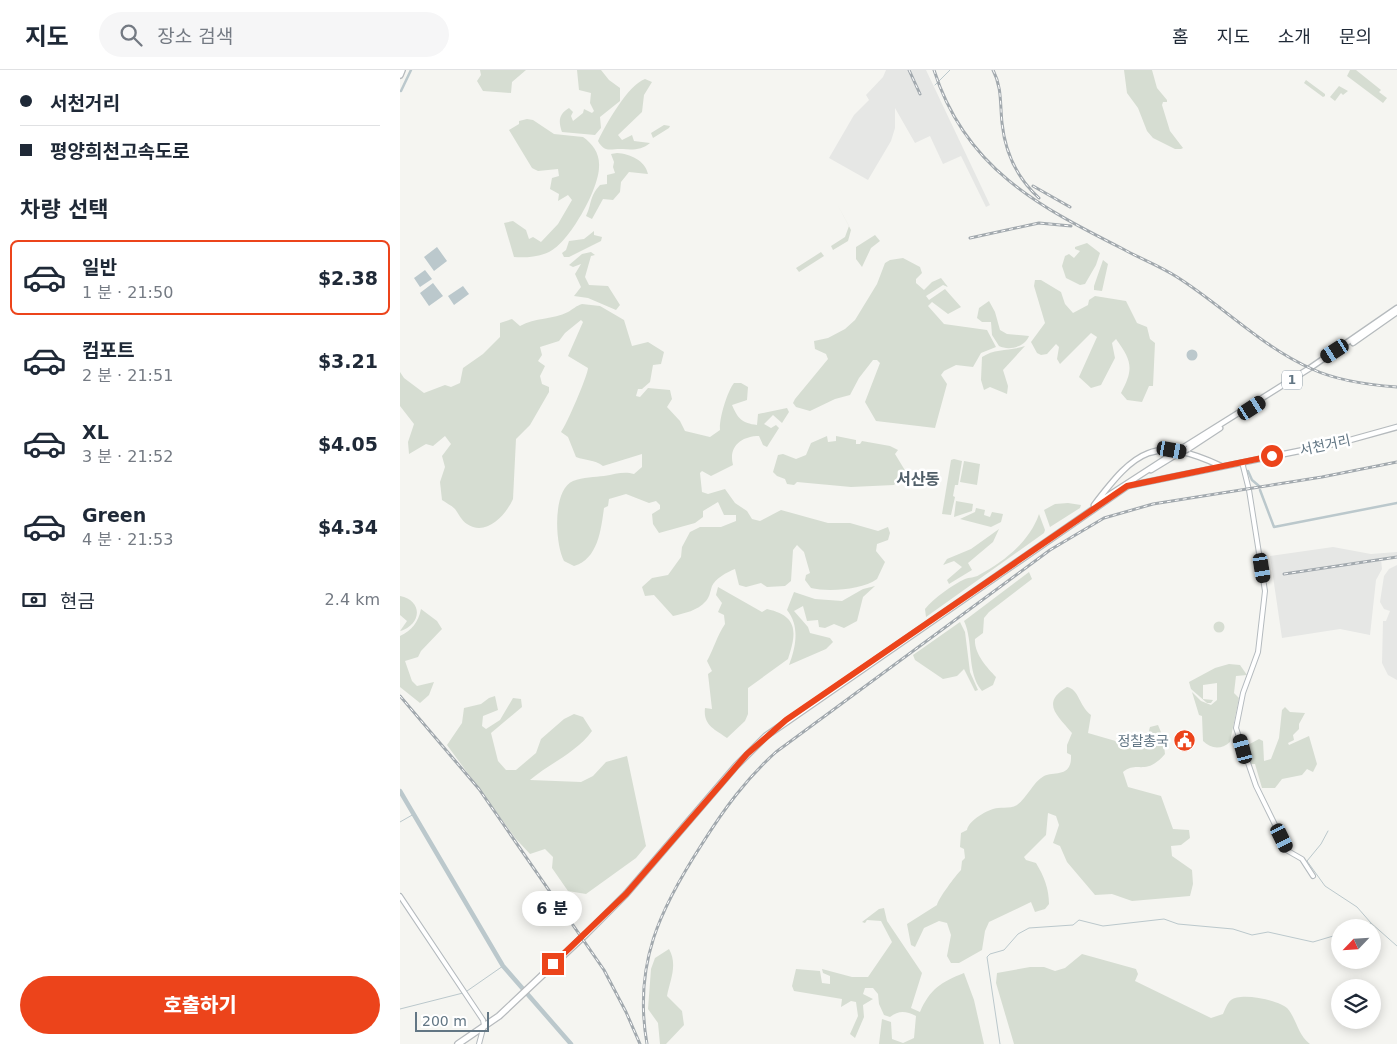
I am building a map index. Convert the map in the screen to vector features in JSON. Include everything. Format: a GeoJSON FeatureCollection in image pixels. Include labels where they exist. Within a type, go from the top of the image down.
{"type":"FeatureCollection","features":[{"type":"Feature","properties":{"kind":"highway"},"geometry":{"type":"LineString","coordinates":[[400,75],[402,70]]}},
{"type":"Feature","properties":{"kind":"highway","name":"1"},"geometry":{"type":"LineString","coordinates":[[527,988],[626,894],[736,766],[771,733],[1127,486]]}},
{"type":"Feature","properties":{"kind":"highway","name":"1"},"geometry":{"type":"LineString","coordinates":[[458,1044],[484,1026],[521,994],[625,893],[746,754],[776,727],[1094,505]]}},
{"type":"Feature","properties":{"kind":"highway","name":"1"},"geometry":{"type":"LineString","coordinates":[[454,1044],[484,1026]]}},
{"type":"Feature","properties":{"kind":"main road","name":"1"},"geometry":{"type":"LineString","coordinates":[[1186,448],[1302,373],[1397,308]]}},
{"type":"Feature","properties":{"kind":"main road","name":"1"},"geometry":{"type":"LineString","coordinates":[[1094,505],[1397,312]]}},
{"type":"Feature","properties":{"kind":"main road","name":"서천거리"},"geometry":{"type":"LineString","coordinates":[[1127,486],[1343,442],[1397,427]]}},
{"type":"Feature","properties":{"kind":"main road"},"geometry":{"type":"LineString","coordinates":[[1094,505],[1129,464],[1152,451],[1165,449],[1187,452],[1222,466]]}},
{"type":"Feature","properties":{"kind":"main road","name":"1"},"geometry":{"type":"LineString","coordinates":[[1127,486],[1172,456]]}},
{"type":"Feature","properties":{"kind":"street"},"geometry":{"type":"LineString","coordinates":[[1242,462],[1265,591],[1258,652],[1243,693],[1236,728],[1256,786],[1288,851],[1302,859],[1313,876]]}},
{"type":"Feature","properties":{"kind":"street"},"geometry":{"type":"LineString","coordinates":[[400,896],[484,1026],[479,1042]]}},
{"type":"Feature","properties":{"kind":"shaded area"},"geometry":{"type":"Polygon","coordinates":[[[480,70],[526,70],[512,82],[511,93],[483,91],[477,81],[481,75],[480,70]]]}},
{"type":"Feature","properties":{"kind":"shaded area"},"geometry":{"type":"Polygon","coordinates":[[[577,70],[601,70],[609,80],[620,88],[620,101],[600,117],[601,128],[595,135],[562,132],[561,115],[569,108],[573,112],[571,116],[573,121],[583,113],[584,109],[592,113],[594,111],[590,103],[591,93],[579,90],[577,70]]]}},
{"type":"Feature","properties":{"kind":"shaded area"},"geometry":{"type":"Polygon","coordinates":[[[886,70],[926,70],[990,205],[986,207],[961,156],[943,164],[930,136],[915,143],[895,108],[895,128],[891,141],[868,180],[829,158],[854,115],[869,100],[866,95],[883,77],[886,70]]]}},
{"type":"Feature","properties":{"kind":"shaded area"},"geometry":{"type":"Polygon","coordinates":[[[1124,70],[1152,70],[1157,88],[1167,100],[1162,105],[1170,131],[1183,148],[1175,149],[1153,138],[1147,131],[1138,108],[1127,93],[1124,70]]]}},
{"type":"Feature","properties":{"kind":"shaded area"},"geometry":{"type":"Polygon","coordinates":[[[1350,70],[1356,70],[1381,90],[1379,92],[1387,98],[1383,103],[1347,76],[1350,70]]]}},
{"type":"Feature","properties":{"kind":"shaded area"},"geometry":{"type":"Polygon","coordinates":[[[645,79],[652,82],[644,95],[642,112],[618,135],[622,140],[632,135],[634,141],[650,143],[644,147],[633,149],[609,150],[603,148],[598,141],[612,115],[632,89],[645,79]]]}},
{"type":"Feature","properties":{"kind":"shaded area"},"geometry":{"type":"Polygon","coordinates":[[[1306,80],[1325,94],[1325,96],[1323,97],[1304,83],[1306,80]]]}},
{"type":"Feature","properties":{"kind":"shaded area"},"geometry":{"type":"Polygon","coordinates":[[[1339,86],[1348,91],[1343,95],[1341,93],[1335,101],[1330,97],[1339,86]]]}},
{"type":"Feature","properties":{"kind":"shaded area"},"geometry":{"type":"Polygon","coordinates":[[[533,120],[554,134],[583,137],[595,150],[599,167],[598,177],[582,214],[557,247],[545,254],[532,257],[514,257],[504,223],[513,221],[526,230],[529,239],[533,237],[541,242],[558,224],[572,200],[568,195],[558,201],[559,194],[550,189],[552,178],[559,176],[558,169],[538,171],[532,168],[509,130],[519,124],[519,121],[533,120]]]}},
{"type":"Feature","properties":{"kind":"shaded area"},"geometry":{"type":"Polygon","coordinates":[[[664,125],[670,126],[653,138],[651,133],[664,125]]]}},
{"type":"Feature","properties":{"kind":"shaded area"},"geometry":{"type":"Polygon","coordinates":[[[617,153],[640,161],[648,174],[629,172],[621,182],[620,192],[613,200],[603,199],[592,219],[586,216],[592,197],[600,185],[607,184],[607,175],[615,173],[611,154],[617,153]]]}},
{"type":"Feature","properties":{"kind":"shaded area"},"geometry":{"type":"Polygon","coordinates":[[[849,226],[851,230],[848,241],[833,250],[831,246],[845,237],[849,226]]]}},
{"type":"Feature","properties":{"kind":"shaded area"},"geometry":{"type":"Polygon","coordinates":[[[594,231],[594,235],[602,237],[601,241],[569,257],[564,257],[562,253],[566,250],[569,241],[584,239],[594,231]]]}},
{"type":"Feature","properties":{"kind":"shaded area"},"geometry":{"type":"Polygon","coordinates":[[[875,235],[880,241],[871,248],[862,267],[856,259],[856,247],[875,235]]]}},
{"type":"Feature","properties":{"kind":"shaded area"},"geometry":{"type":"Polygon","coordinates":[[[1087,243],[1100,253],[1096,265],[1085,284],[1080,285],[1066,278],[1062,266],[1065,256],[1069,254],[1074,258],[1080,251],[1075,249],[1075,247],[1087,243]]]}},
{"type":"Feature","properties":{"kind":"shaded area"},"geometry":{"type":"Polygon","coordinates":[[[437,247],[447,261],[434,271],[424,257],[437,247]]]}},
{"type":"Feature","properties":{"kind":"shaded area"},"geometry":{"type":"Polygon","coordinates":[[[591,252],[595,255],[591,256],[585,277],[589,285],[608,286],[620,305],[616,310],[588,298],[574,296],[581,287],[575,274],[581,264],[573,267],[569,265],[582,254],[591,252]]]}},
{"type":"Feature","properties":{"kind":"shaded area"},"geometry":{"type":"Polygon","coordinates":[[[821,252],[824,256],[799,272],[796,268],[821,252]]]}},
{"type":"Feature","properties":{"kind":"shaded area"},"geometry":{"type":"Polygon","coordinates":[[[903,258],[920,267],[922,273],[916,279],[916,283],[924,290],[932,282],[941,278],[948,287],[943,285],[926,296],[929,300],[945,289],[961,307],[948,314],[932,302],[928,306],[944,324],[987,330],[996,347],[981,353],[973,367],[956,365],[944,371],[941,375],[947,384],[935,428],[876,421],[865,402],[880,363],[877,360],[873,360],[859,378],[850,395],[835,399],[810,411],[796,407],[793,403],[795,399],[828,359],[826,354],[815,349],[814,341],[828,338],[845,329],[855,320],[877,284],[885,263],[890,260],[903,258]]]}},
{"type":"Feature","properties":{"kind":"shaded area"},"geometry":{"type":"Polygon","coordinates":[[[1103,260],[1108,264],[1102,291],[1094,290],[1094,286],[1103,260]]]}},
{"type":"Feature","properties":{"kind":"shaded area"},"geometry":{"type":"Polygon","coordinates":[[[425,270],[432,279],[420,287],[414,278],[425,270]]]}},
{"type":"Feature","properties":{"kind":"shaded area"},"geometry":{"type":"Polygon","coordinates":[[[1035,280],[1041,280],[1061,292],[1065,304],[1073,313],[1088,305],[1089,300],[1095,296],[1126,301],[1137,323],[1147,327],[1150,339],[1155,343],[1153,386],[1149,386],[1142,402],[1127,400],[1121,393],[1128,378],[1129,365],[1125,353],[1116,339],[1112,343],[1115,358],[1101,385],[1091,388],[1079,377],[1097,337],[1091,333],[1060,364],[1057,359],[1059,347],[1056,344],[1047,354],[1041,355],[1037,353],[1031,342],[1045,323],[1034,286],[1035,280]]]}},
{"type":"Feature","properties":{"kind":"shaded area"},"geometry":{"type":"Polygon","coordinates":[[[433,283],[443,296],[429,306],[420,293],[433,283]]]}},
{"type":"Feature","properties":{"kind":"shaded area"},"geometry":{"type":"Polygon","coordinates":[[[463,286],[469,294],[454,305],[448,296],[463,286]]]}},
{"type":"Feature","properties":{"kind":"shaded area"},"geometry":{"type":"Polygon","coordinates":[[[989,301],[995,312],[1000,330],[1007,334],[1029,336],[1024,343],[1012,348],[999,346],[992,335],[991,322],[982,322],[977,318],[979,308],[989,301]]]}},
{"type":"Feature","properties":{"kind":"shaded area"},"geometry":{"type":"Polygon","coordinates":[[[582,304],[600,306],[624,320],[632,346],[648,342],[664,352],[661,364],[653,365],[650,382],[642,389],[638,389],[636,396],[640,397],[648,388],[670,390],[672,399],[667,407],[680,421],[685,431],[710,437],[720,430],[724,406],[734,383],[741,383],[748,387],[747,400],[732,405],[736,414],[748,423],[757,425],[758,414],[787,408],[789,412],[782,423],[773,415],[764,424],[771,428],[776,425],[779,428],[767,447],[763,445],[759,436],[747,438],[735,447],[732,458],[733,465],[711,476],[702,471],[700,473],[702,492],[708,494],[725,489],[735,503],[747,511],[752,519],[760,521],[781,510],[828,523],[850,523],[878,531],[888,527],[890,533],[888,540],[877,544],[876,551],[885,562],[877,579],[871,583],[854,588],[826,590],[811,588],[805,580],[806,575],[810,573],[804,552],[797,545],[793,550],[791,581],[785,586],[767,587],[761,583],[746,587],[739,585],[735,569],[716,581],[706,601],[699,607],[673,616],[654,595],[645,596],[642,587],[652,578],[668,575],[681,557],[682,547],[690,532],[700,527],[721,527],[736,521],[736,515],[724,515],[718,502],[703,511],[703,517],[695,523],[659,533],[653,524],[652,514],[660,509],[660,505],[656,501],[649,503],[626,494],[609,499],[608,506],[604,508],[597,543],[588,557],[574,566],[564,561],[557,531],[557,518],[561,495],[566,486],[573,481],[585,478],[623,473],[634,474],[642,467],[642,454],[603,466],[596,462],[576,457],[568,437],[561,432],[588,368],[568,356],[583,322],[581,320],[565,333],[559,341],[540,347],[542,355],[538,361],[545,366],[540,376],[542,384],[549,387],[549,392],[530,425],[516,439],[513,499],[510,505],[500,517],[488,526],[481,528],[467,524],[452,506],[442,500],[440,482],[445,467],[442,456],[451,444],[445,436],[433,446],[426,444],[409,454],[408,442],[414,424],[400,406],[400,372],[404,378],[424,393],[445,385],[451,387],[460,383],[463,368],[483,354],[500,337],[500,323],[512,319],[520,326],[532,321],[562,315],[582,304]]]}},
{"type":"Feature","properties":{"kind":"shaded area"},"geometry":{"type":"Polygon","coordinates":[[[1025,346],[1003,370],[1008,386],[1007,394],[990,387],[984,390],[981,380],[982,357],[992,352],[1025,346]]]}},
{"type":"Feature","properties":{"kind":"shaded area"},"geometry":{"type":"Polygon","coordinates":[[[1192,349],[1198,355],[1192,361],[1186,355],[1192,349]]]}},
{"type":"Feature","properties":{"kind":"shaded area"},"geometry":{"type":"Polygon","coordinates":[[[827,436],[828,442],[836,441],[836,436],[856,440],[856,444],[860,444],[862,441],[890,446],[898,450],[895,454],[906,472],[894,485],[851,487],[797,482],[794,485],[787,484],[785,479],[773,472],[778,455],[783,454],[796,459],[806,455],[811,443],[827,436]]]}},
{"type":"Feature","properties":{"kind":"shaded area"},"geometry":{"type":"Polygon","coordinates":[[[951,460],[962,461],[958,485],[955,485],[953,496],[955,497],[951,515],[942,514],[951,460]]]}},
{"type":"Feature","properties":{"kind":"shaded area"},"geometry":{"type":"Polygon","coordinates":[[[964,461],[980,464],[977,485],[960,482],[964,461]]]}},
{"type":"Feature","properties":{"kind":"shaded area"},"geometry":{"type":"Polygon","coordinates":[[[956,501],[973,504],[972,511],[954,517],[956,501]]]}},
{"type":"Feature","properties":{"kind":"shaded area"},"geometry":{"type":"Polygon","coordinates":[[[1055,504],[1081,505],[1080,508],[1050,527],[1044,510],[1055,504]]]}},
{"type":"Feature","properties":{"kind":"shaded area"},"geometry":{"type":"Polygon","coordinates":[[[976,508],[985,510],[984,515],[990,517],[992,512],[1003,514],[1001,522],[991,527],[960,519],[975,512],[976,508]]]}},
{"type":"Feature","properties":{"kind":"shaded area"},"geometry":{"type":"Polygon","coordinates":[[[1039,514],[1045,530],[1044,533],[926,617],[925,609],[944,592],[965,579],[977,576],[1007,557],[1029,533],[1039,514]]]}},
{"type":"Feature","properties":{"kind":"shaded area"},"geometry":{"type":"Polygon","coordinates":[[[999,529],[993,542],[968,563],[972,570],[949,584],[947,580],[962,567],[954,561],[943,565],[947,559],[971,549],[999,529]]]}},
{"type":"Feature","properties":{"kind":"shaded area"},"geometry":{"type":"Polygon","coordinates":[[[1333,547],[1371,554],[1397,552],[1397,556],[1381,559],[1382,569],[1376,580],[1370,635],[1340,629],[1282,638],[1270,556],[1333,547]]]}},
{"type":"Feature","properties":{"kind":"shaded area"},"geometry":{"type":"Polygon","coordinates":[[[1397,565],[1397,680],[1388,675],[1382,663],[1383,621],[1386,621],[1390,611],[1384,609],[1380,602],[1384,576],[1389,569],[1397,565]]]}},
{"type":"Feature","properties":{"kind":"shaded area"},"geometry":{"type":"Polygon","coordinates":[[[1029,572],[1032,579],[989,612],[984,618],[983,633],[975,639],[979,655],[996,677],[993,685],[982,691],[974,675],[969,638],[964,621],[1029,572]]]}},
{"type":"Feature","properties":{"kind":"shaded area"},"geometry":{"type":"Polygon","coordinates":[[[875,586],[863,597],[857,621],[844,628],[834,624],[825,628],[819,627],[818,620],[807,621],[803,606],[794,611],[808,627],[810,633],[830,638],[833,642],[826,649],[789,665],[796,637],[794,623],[787,610],[794,592],[815,599],[842,601],[863,589],[875,586]]]}},
{"type":"Feature","properties":{"kind":"shaded area"},"geometry":{"type":"Polygon","coordinates":[[[718,587],[762,612],[767,609],[785,616],[790,621],[793,633],[793,641],[788,659],[748,688],[748,714],[745,721],[727,738],[710,726],[705,714],[705,708],[712,709],[708,674],[712,671],[707,661],[725,624],[724,615],[718,612],[722,603],[716,595],[718,587]]]}},
{"type":"Feature","properties":{"kind":"shaded area"},"geometry":{"type":"Polygon","coordinates":[[[400,596],[413,603],[417,613],[416,619],[412,624],[400,631],[407,621],[400,615],[400,596]]]}},
{"type":"Feature","properties":{"kind":"shaded area"},"geometry":{"type":"Polygon","coordinates":[[[421,609],[437,621],[442,629],[421,651],[418,657],[405,661],[412,681],[417,686],[434,682],[429,695],[420,703],[400,687],[400,636],[414,626],[421,609]]]}},
{"type":"Feature","properties":{"kind":"shaded area"},"geometry":{"type":"Polygon","coordinates":[[[1219,621],[1225,627],[1219,633],[1213,627],[1219,621]]]}},
{"type":"Feature","properties":{"kind":"shaded area"},"geometry":{"type":"Polygon","coordinates":[[[960,622],[965,632],[970,672],[978,690],[975,691],[964,669],[957,676],[943,679],[915,660],[913,655],[960,622]]]}},
{"type":"Feature","properties":{"kind":"shaded area"},"geometry":{"type":"Polygon","coordinates":[[[1229,664],[1240,665],[1247,675],[1236,676],[1234,693],[1239,698],[1230,742],[1216,748],[1209,746],[1203,741],[1202,716],[1199,715],[1192,692],[1201,701],[1211,705],[1217,700],[1217,683],[1203,685],[1203,699],[1213,700],[1211,703],[1207,703],[1191,689],[1189,682],[1215,668],[1229,664]]]}},
{"type":"Feature","properties":{"kind":"shaded area"},"geometry":{"type":"Polygon","coordinates":[[[1067,687],[1077,694],[1091,715],[1088,733],[1119,742],[1135,736],[1144,748],[1150,727],[1158,725],[1163,737],[1165,754],[1152,765],[1133,767],[1123,772],[1128,787],[1161,796],[1173,829],[1189,830],[1190,838],[1181,845],[1171,846],[1172,856],[1192,870],[1193,884],[1190,896],[1132,901],[1112,894],[1095,895],[1067,862],[1060,846],[1053,843],[1059,825],[1056,816],[1048,813],[1046,835],[1024,857],[1026,860],[1036,863],[1044,878],[1049,898],[1049,904],[1045,909],[1035,912],[1031,902],[989,922],[985,931],[982,950],[959,963],[951,963],[947,956],[951,935],[947,923],[939,921],[924,928],[915,947],[911,945],[907,924],[937,905],[961,870],[962,861],[965,858],[964,849],[960,847],[961,833],[967,830],[971,822],[984,813],[994,809],[1017,805],[1044,776],[1062,772],[1069,767],[1071,755],[1067,753],[1067,745],[1072,733],[1057,715],[1053,704],[1054,699],[1067,687]]]}},
{"type":"Feature","properties":{"kind":"shaded area"},"geometry":{"type":"Polygon","coordinates":[[[495,696],[498,710],[483,716],[482,726],[486,729],[500,720],[513,698],[521,699],[522,707],[491,733],[498,761],[506,770],[516,770],[536,753],[541,739],[564,719],[574,714],[583,717],[592,731],[571,752],[530,780],[581,782],[593,776],[606,762],[627,756],[646,846],[636,858],[586,894],[568,891],[552,868],[553,857],[545,849],[530,854],[516,839],[447,745],[462,723],[464,708],[481,704],[495,696]]]}},
{"type":"Feature","properties":{"kind":"shaded area"},"geometry":{"type":"Polygon","coordinates":[[[1285,707],[1290,712],[1305,713],[1299,724],[1299,729],[1293,735],[1294,740],[1288,743],[1289,745],[1309,736],[1317,764],[1313,772],[1307,769],[1302,775],[1282,779],[1275,788],[1262,788],[1255,764],[1250,764],[1245,750],[1246,746],[1259,739],[1263,741],[1264,761],[1271,759],[1279,738],[1282,710],[1285,707]]]}},
{"type":"Feature","properties":{"kind":"shaded area"},"geometry":{"type":"Polygon","coordinates":[[[884,908],[887,921],[922,973],[911,1008],[920,1012],[928,997],[937,987],[964,973],[974,1000],[984,1044],[879,1044],[882,1019],[891,1022],[892,1039],[903,1043],[914,1038],[916,1016],[903,1012],[896,1013],[890,1017],[884,1015],[879,1004],[878,994],[873,988],[865,988],[863,994],[873,999],[863,1005],[864,1017],[855,1038],[850,1034],[858,1016],[856,1002],[851,1001],[841,1007],[842,999],[794,991],[792,986],[796,969],[820,971],[822,983],[830,984],[830,976],[823,973],[822,969],[852,977],[868,977],[892,942],[881,921],[867,920],[865,923],[862,922],[879,909],[884,908]]]}},
{"type":"Feature","properties":{"kind":"shaded area"},"geometry":{"type":"Polygon","coordinates":[[[669,949],[672,955],[673,967],[667,996],[682,1011],[684,1025],[666,1044],[660,1044],[658,1023],[648,1009],[651,969],[655,958],[669,949]]]}},
{"type":"Feature","properties":{"kind":"shaded area"},"geometry":{"type":"Polygon","coordinates":[[[1082,954],[1136,969],[1138,974],[1135,981],[1211,1018],[1223,1014],[1230,1001],[1236,998],[1251,997],[1276,1002],[1287,1008],[1302,1036],[1310,1044],[1014,1044],[996,983],[997,973],[1030,967],[1044,967],[1055,971],[1065,968],[1082,954]]]}},
{"type":"Feature","properties":{"kind":"waterway"},"geometry":{"type":"LineString","coordinates":[[401,91],[411,70]]}},
{"type":"Feature","properties":{"kind":"waterway"},"geometry":{"type":"LineString","coordinates":[[935,85],[950,70]]}},
{"type":"Feature","properties":{"kind":"waterway"},"geometry":{"type":"LineString","coordinates":[[1248,471],[1252,480],[1259,486]]}},
{"type":"Feature","properties":{"kind":"waterway"},"geometry":{"type":"LineString","coordinates":[[1260,490],[1274,527],[1397,503]]}},
{"type":"Feature","properties":{"kind":"waterway"},"geometry":{"type":"LineString","coordinates":[[400,791],[503,966],[571,1044]]}},
{"type":"Feature","properties":{"kind":"waterway"},"geometry":{"type":"LineString","coordinates":[[400,822],[414,814]]}},
{"type":"Feature","properties":{"kind":"waterway"},"geometry":{"type":"LineString","coordinates":[[1328,831],[1321,844],[1307,861],[1325,886],[1357,907],[1368,919]]}},
{"type":"Feature","properties":{"kind":"waterway"},"geometry":{"type":"LineString","coordinates":[[1000,1044],[987,957],[990,954],[1004,950],[1018,934],[1029,928],[1073,925],[1079,920],[1103,926],[1164,919],[1178,924],[1233,929],[1252,935],[1268,932],[1313,942],[1331,937]]}},
{"type":"Feature","properties":{"kind":"waterway"},"geometry":{"type":"LineString","coordinates":[[1381,932],[1397,946]]}},
{"type":"Feature","properties":{"kind":"waterway"},"geometry":{"type":"LineString","coordinates":[[467,991],[503,966]]}},
{"type":"Feature","properties":{"kind":"waterway"},"geometry":{"type":"LineString","coordinates":[[400,1009],[463,993]]}},
{"type":"Feature","properties":{"kind":"railway"},"geometry":{"type":"LineString","coordinates":[[909,70],[920,94]]}},
{"type":"Feature","properties":{"kind":"railway"},"geometry":{"type":"LineString","coordinates":[[934,70],[948,104],[965,133],[985,158],[1008,180],[1034,199],[1062,217],[1177,277],[1259,338],[1294,360],[1322,373],[1343,379],[1365,384],[1397,387]]}},
{"type":"Feature","properties":{"kind":"railway"},"geometry":{"type":"LineString","coordinates":[[993,70],[999,89],[1002,123],[1009,154],[1024,182],[1039,198]]}},
{"type":"Feature","properties":{"kind":"railway"},"geometry":{"type":"LineString","coordinates":[[1033,186],[1070,207]]}},
{"type":"Feature","properties":{"kind":"railway"},"geometry":{"type":"LineString","coordinates":[[970,238],[1039,223],[1071,226]]}},
{"type":"Feature","properties":{"kind":"railway"},"geometry":{"type":"LineString","coordinates":[[647,1044],[644,988],[647,963],[662,915],[687,868],[719,819],[745,784],[776,752],[1050,550],[1104,518],[1153,504],[1322,477],[1397,462]]}},
{"type":"Feature","properties":{"kind":"railway"},"geometry":{"type":"LineString","coordinates":[[1284,574],[1397,557]]}},
{"type":"Feature","properties":{"kind":"railway"},"geometry":{"type":"LineString","coordinates":[[400,696],[479,789],[604,970],[640,1044]]}},
{"type":"Feature","properties":{"kind":"place","name":"정찰총국"},"geometry":{"type":"Point","coordinates":[1185,741]}},
{"type":"Feature","properties":{"kind":"district","name":"서산동"},"geometry":{"type":"Point","coordinates":[918,479]}},
{"type":"Feature","properties":{"kind":"route"},"geometry":{"type":"LineString","coordinates":[[553,964],[626,894],[747,754],[786,720],[1127,486],[1272,456]]}}]}
